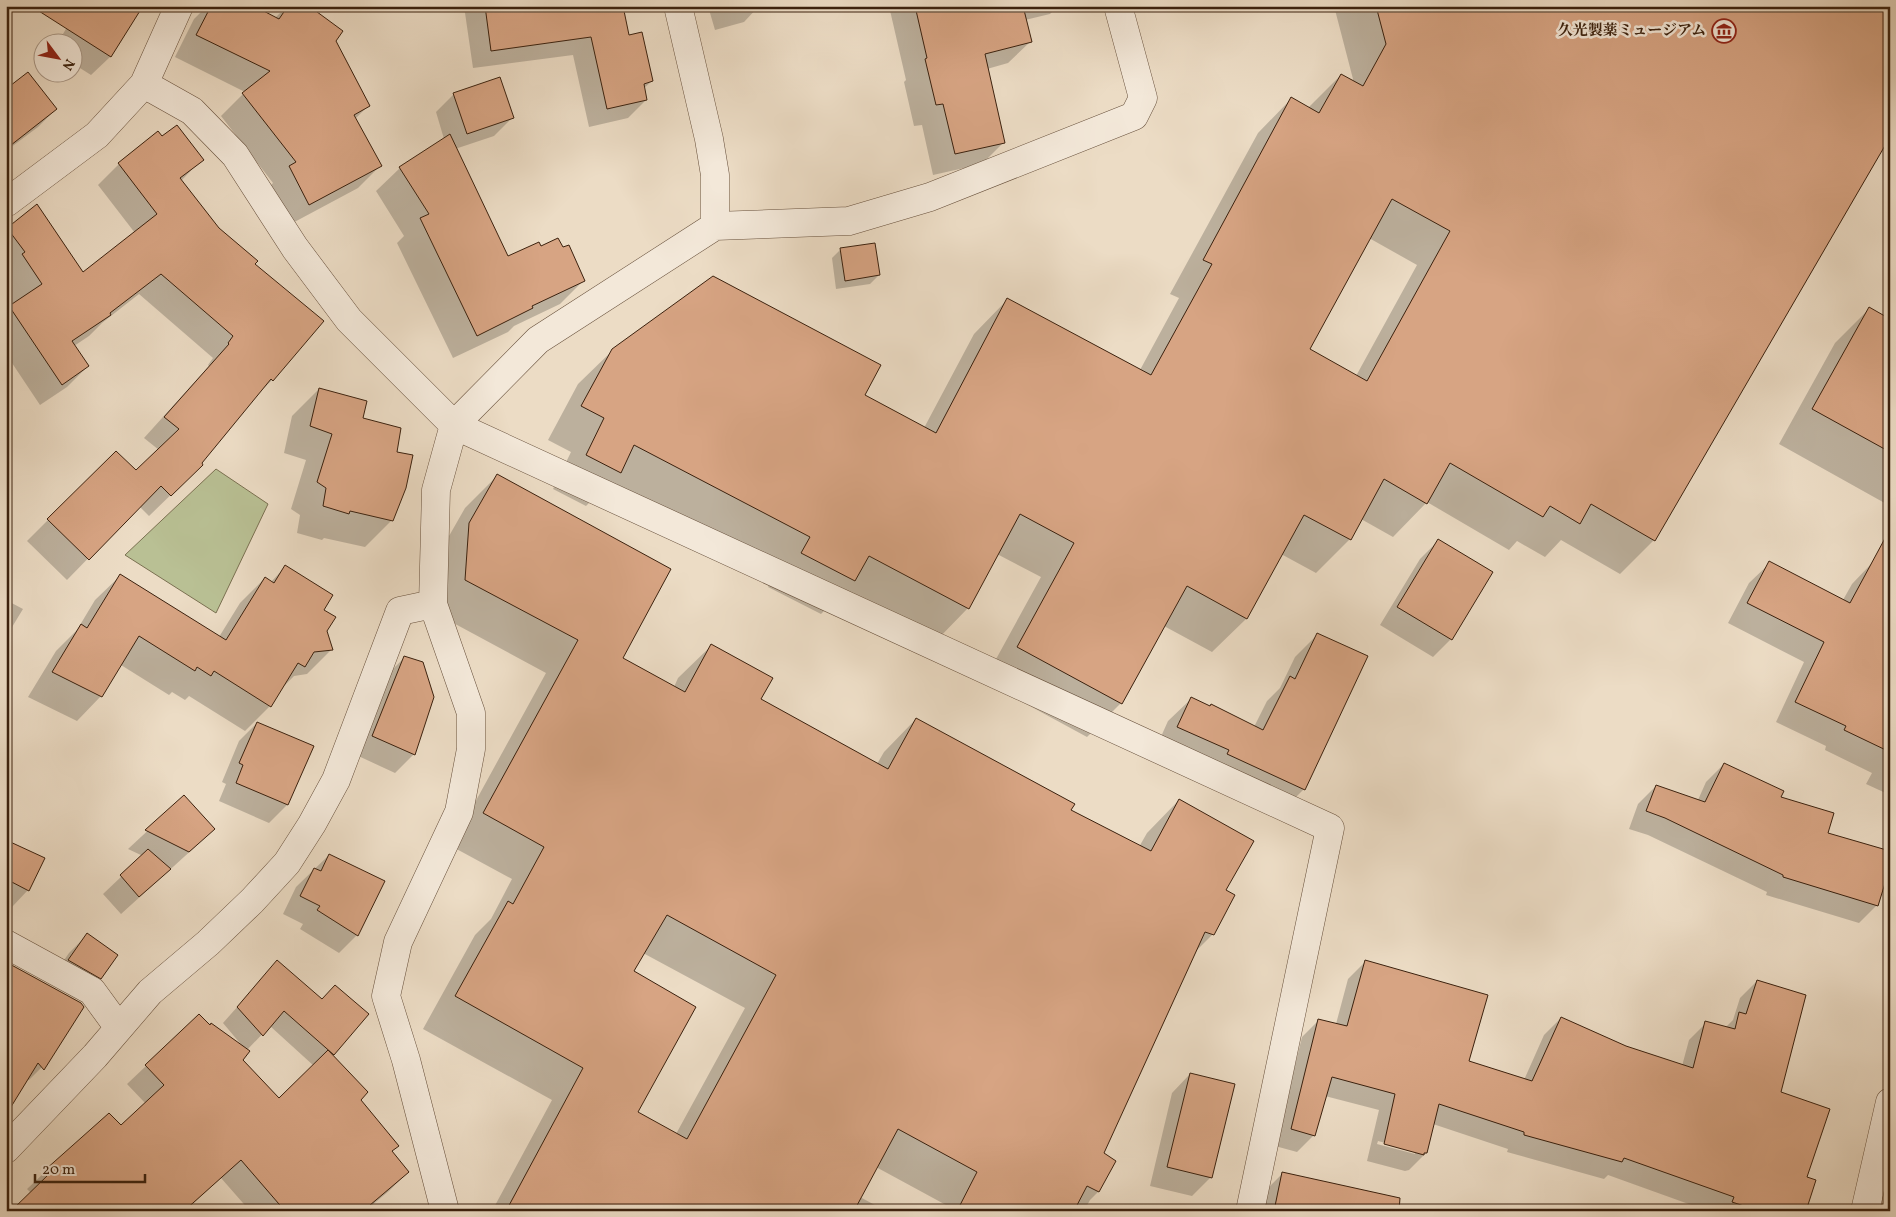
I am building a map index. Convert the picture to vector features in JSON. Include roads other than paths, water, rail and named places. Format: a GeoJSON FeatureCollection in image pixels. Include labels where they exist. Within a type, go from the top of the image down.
{"type":"FeatureCollection","features":[{"type":"Feature","properties":{"kind":"street"},"geometry":{"type":"LineString","coordinates":[[6,203],[98,135],[144,84],[179,6]]}},
{"type":"Feature","properties":{"kind":"street"},"geometry":{"type":"LineString","coordinates":[[678,6],[710,139],[715,175],[715,226]]}},
{"type":"Feature","properties":{"kind":"street"},"geometry":{"type":"LineString","coordinates":[[445,1211],[406,1060],[386,996],[398,942],[459,812],[471,749],[471,712],[434,604],[436,490],[454,425],[538,340],[715,226],[849,221],[930,197],[1134,116],[1143,98],[1118,6]]}},
{"type":"Feature","properties":{"kind":"street"},"geometry":{"type":"LineString","coordinates":[[144,84],[192,111],[235,155],[295,248],[349,320],[454,425],[1330,828],[1250,1211]]}},
{"type":"Feature","properties":{"kind":"street"},"geometry":{"type":"LineString","coordinates":[[6,1149],[150,992],[208,943],[287,864],[336,780],[400,611],[434,604]]}},
{"type":"Feature","properties":{"kind":"street"},"geometry":{"type":"LineString","coordinates":[[6,944],[92,991],[119,1028]]}},
{"type":"Feature","properties":{"kind":"street"},"geometry":{"type":"LineString","coordinates":[[1865,1211],[1890,1102]]}},
{"type":"Feature","properties":{"kind":"place","name":"久光製薬ミュージアム"},"geometry":{"type":"Point","coordinates":[1724,31]}}]}
